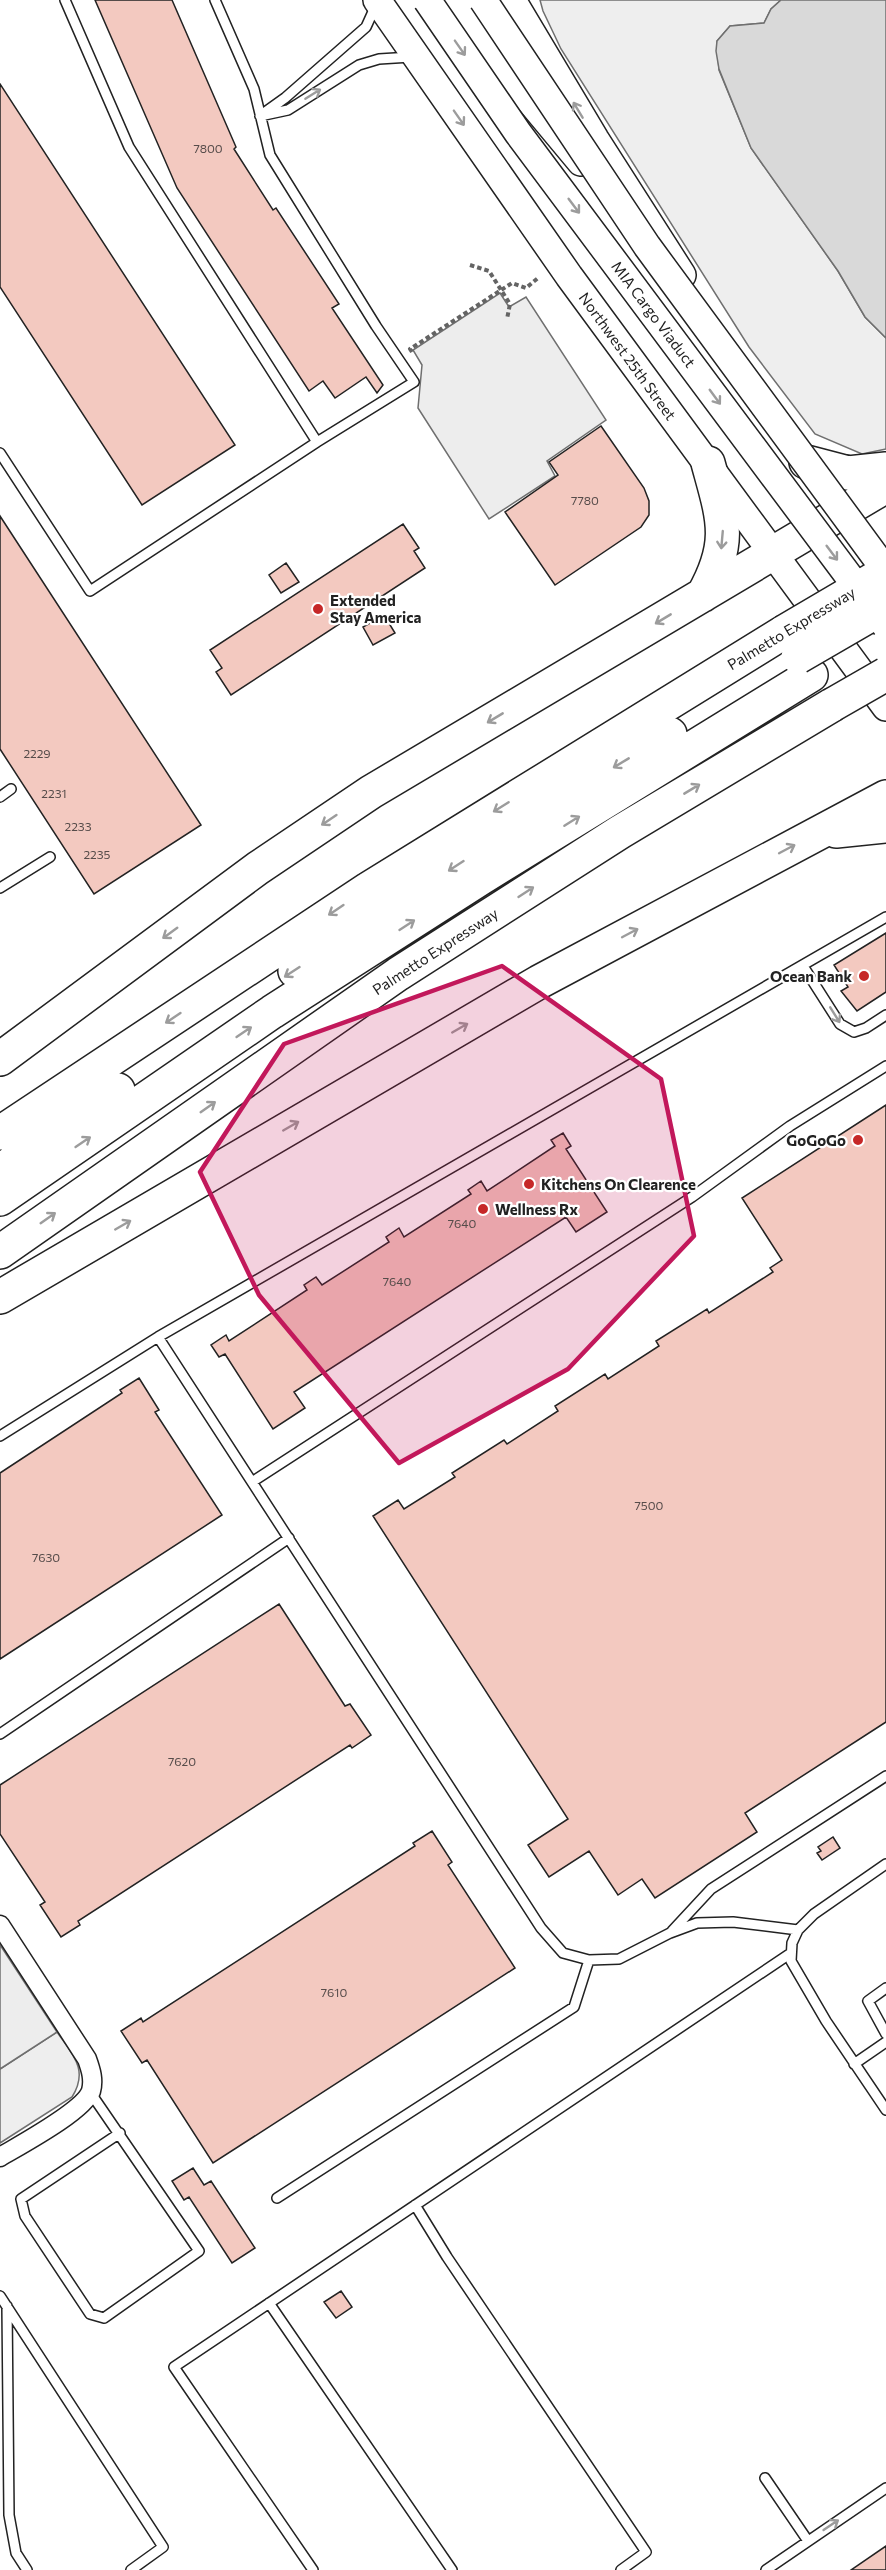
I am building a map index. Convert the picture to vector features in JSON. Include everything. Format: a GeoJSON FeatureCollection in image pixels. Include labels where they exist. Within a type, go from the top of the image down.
{"type":"FeatureCollection","features":[{"type":"Feature","properties":{"kind":"highway"},"geometry":{"type":"LineString","coordinates":[[806,462],[848,473],[886,469]]}},
{"type":"Feature","properties":{"kind":"highway"},"geometry":{"type":"LineString","coordinates":[[703,595],[714,576],[721,557],[724,533],[723,518],[708,463]]}},
{"type":"Feature","properties":{"kind":"highway"},"geometry":{"type":"LineString","coordinates":[[0,1059],[258,868],[371,792],[886,486]]}},
{"type":"Feature","properties":{"kind":"highway","name":"Palmetto Expressway"},"geometry":{"type":"LineString","coordinates":[[0,1133],[368,889],[797,655],[886,571]]}},
{"type":"Feature","properties":{"kind":"highway"},"geometry":{"type":"LineString","coordinates":[[0,1170],[258,995],[468,858],[797,655],[886,606]]}},
{"type":"Feature","properties":{"kind":"highway"},"geometry":{"type":"LineString","coordinates":[[0,1199],[302,993],[481,878],[797,655],[886,632]]}},
{"type":"Feature","properties":{"kind":"highway","name":"Palmetto Expressway"},"geometry":{"type":"LineString","coordinates":[[0,1252],[398,974],[620,832],[886,674]]}},
{"type":"Feature","properties":{"kind":"highway"},"geometry":{"type":"LineString","coordinates":[[0,1297],[539,982],[886,796]]}},
{"type":"Feature","properties":{"kind":"highway"},"geometry":{"type":"LineString","coordinates":[[819,832],[886,826]]}},
{"type":"Feature","properties":{"kind":"main road","name":"MIA Cargo Viaduct"},"geometry":{"type":"LineString","coordinates":[[427,0],[518,133],[886,626]]}},
{"type":"Feature","properties":{"kind":"main road"},"geometry":{"type":"LineString","coordinates":[[456,0],[506,72],[571,151],[601,181],[642,213]]}},
{"type":"Feature","properties":{"kind":"main road"},"geometry":{"type":"LineString","coordinates":[[483,0],[647,246],[886,571]]}},
{"type":"Feature","properties":{"kind":"main road"},"geometry":{"type":"LineString","coordinates":[[512,0],[642,213],[839,514],[886,578]]}},
{"type":"Feature","properties":{"kind":"main road","name":"Northwest 25th Street"},"geometry":{"type":"LineString","coordinates":[[378,1],[569,276],[886,707]]}},
{"type":"Feature","properties":{"kind":"street"},"geometry":{"type":"LineString","coordinates":[[0,1925],[87,2059],[93,2082],[85,2101],[73,2111],[0,2157]]}},
{"type":"Feature","properties":{"kind":"lane"},"geometry":{"type":"LineString","coordinates":[[65,0],[129,147],[317,442]]}},
{"type":"Feature","properties":{"kind":"lane"},"geometry":{"type":"LineString","coordinates":[[0,453],[90,591],[317,442],[414,382],[376,326],[270,155],[254,89],[215,0]]}},
{"type":"Feature","properties":{"kind":"lane"},"geometry":{"type":"LineString","coordinates":[[260,116],[285,98],[366,27],[378,1]]}},
{"type":"Feature","properties":{"kind":"lane"},"geometry":{"type":"LineString","coordinates":[[260,116],[288,110],[359,65],[379,59],[416,57]]}},
{"type":"Feature","properties":{"kind":"lane"},"geometry":{"type":"LineString","coordinates":[[0,797],[11,789]]}},
{"type":"Feature","properties":{"kind":"lane"},"geometry":{"type":"LineString","coordinates":[[0,888],[50,857]]}},
{"type":"Feature","properties":{"kind":"lane"},"geometry":{"type":"LineString","coordinates":[[0,1436],[158,1337],[886,917]]}},
{"type":"Feature","properties":{"kind":"lane"},"geometry":{"type":"LineString","coordinates":[[803,966],[840,1024],[854,1032],[866,1028],[886,1015]]}},
{"type":"Feature","properties":{"kind":"lane"},"geometry":{"type":"LineString","coordinates":[[252,1482],[692,1197],[790,1126],[886,1066]]}},
{"type":"Feature","properties":{"kind":"lane"},"geometry":{"type":"LineString","coordinates":[[158,1337],[541,1928],[563,1953],[589,1960],[620,1959],[670,1933],[697,1923],[733,1922],[798,1930]]}},
{"type":"Feature","properties":{"kind":"lane"},"geometry":{"type":"LineString","coordinates":[[0,1734],[289,1538]]}},
{"type":"Feature","properties":{"kind":"lane"},"geometry":{"type":"LineString","coordinates":[[670,1933],[711,1889],[886,1776]]}},
{"type":"Feature","properties":{"kind":"lane"},"geometry":{"type":"LineString","coordinates":[[886,1864],[814,1914],[798,1930],[792,1943],[791,1953],[791,1961],[826,2021],[886,2110]]}},
{"type":"Feature","properties":{"kind":"lane"},"geometry":{"type":"LineString","coordinates":[[314,2570],[174,2367],[791,1953]]}},
{"type":"Feature","properties":{"kind":"lane"},"geometry":{"type":"LineString","coordinates":[[278,2198],[574,2007],[589,1960]]}},
{"type":"Feature","properties":{"kind":"lane"},"geometry":{"type":"LineString","coordinates":[[886,1988],[868,2001],[886,2034]]}},
{"type":"Feature","properties":{"kind":"lane"},"geometry":{"type":"LineString","coordinates":[[854,2064],[886,2042]]}},
{"type":"Feature","properties":{"kind":"lane"},"geometry":{"type":"LineString","coordinates":[[90,2092],[120,2133],[199,2251],[104,2318],[90,2314],[25,2216],[21,2199],[120,2133]]}},
{"type":"Feature","properties":{"kind":"lane"},"geometry":{"type":"LineString","coordinates":[[415,2205],[447,2257],[646,2552],[621,2570]]}},
{"type":"Feature","properties":{"kind":"lane"},"geometry":{"type":"LineString","coordinates":[[0,2296],[163,2547],[130,2570]]}},
{"type":"Feature","properties":{"kind":"lane"},"geometry":{"type":"LineString","coordinates":[[269,2303],[452,2570]]}},
{"type":"Feature","properties":{"kind":"lane"},"geometry":{"type":"LineString","coordinates":[[7,2306],[9,2515],[16,2553],[27,2570]]}},
{"type":"Feature","properties":{"kind":"lane"},"geometry":{"type":"LineString","coordinates":[[765,2478],[808,2541]]}},
{"type":"Feature","properties":{"kind":"lane"},"geometry":{"type":"LineString","coordinates":[[766,2570],[886,2488]]}},
{"type":"Feature","properties":{"kind":"path"},"geometry":{"type":"LineString","coordinates":[[470,265],[489,271],[510,304],[507,320]]}},
{"type":"Feature","properties":{"kind":"path"},"geometry":{"type":"LineString","coordinates":[[415,358],[410,349],[512,283],[526,288],[538,278]]}},
{"type":"Feature","properties":{"kind":"highlighted area"},"geometry":{"type":"Polygon","coordinates":[[[502,966],[661,1079],[694,1236],[568,1369],[399,1463],[259,1295],[200,1172],[284,1044],[502,966]]]}},
{"type":"Feature","properties":{"kind":"shaded area"},"geometry":{"type":"Polygon","coordinates":[[[540,0],[781,0],[771,9],[764,23],[730,26],[717,41],[719,70],[751,148],[838,271],[865,317],[886,338],[886,449],[862,454],[815,434],[749,347],[561,49],[540,0]]]}},
{"type":"Feature","properties":{"kind":"shaded area"},"geometry":{"type":"Polygon","coordinates":[[[781,0],[886,0],[886,338],[865,317],[838,271],[751,148],[719,69],[717,41],[730,26],[764,23],[771,9],[781,0]]]}},
{"type":"Feature","properties":{"kind":"shaded area"},"geometry":{"type":"Polygon","coordinates":[[[500,293],[509,307],[526,297],[606,420],[547,461],[555,476],[489,519],[418,408],[422,365],[413,350],[500,293]]]}},
{"type":"Feature","properties":{"kind":"shaded area"},"geometry":{"type":"Polygon","coordinates":[[[0,1945],[57,2032],[0,2069],[0,1945]]]}},
{"type":"Feature","properties":{"kind":"shaded area"},"geometry":{"type":"Polygon","coordinates":[[[57,2032],[77,2063],[79,2071],[77,2087],[72,2097],[0,2143],[0,2069],[57,2032]]]}},
{"type":"Feature","properties":{"kind":"building"},"geometry":{"type":"Polygon","coordinates":[[[95,0],[172,0],[236,147],[234,149],[273,210],[276,208],[339,304],[332,308],[383,385],[377,393],[366,377],[335,398],[323,381],[309,391],[177,188],[95,0]]]}},
{"type":"Feature","properties":{"kind":"building"},"geometry":{"type":"Polygon","coordinates":[[[0,84],[235,445],[142,505],[0,287],[0,84]]]}},
{"type":"Feature","properties":{"kind":"building"},"geometry":{"type":"Polygon","coordinates":[[[601,426],[644,488],[649,501],[649,515],[641,527],[555,585],[505,512],[558,475],[549,462],[601,426]]]}},
{"type":"Feature","properties":{"kind":"building"},"geometry":{"type":"Polygon","coordinates":[[[0,516],[201,825],[94,894],[0,749],[0,516]]]}},
{"type":"Feature","properties":{"kind":"building","name":"Extended Stay America"},"geometry":{"type":"Polygon","coordinates":[[[403,524],[419,548],[414,551],[425,568],[231,695],[216,672],[222,668],[210,650],[403,524]]]}},
{"type":"Feature","properties":{"kind":"building"},"geometry":{"type":"Polygon","coordinates":[[[286,563],[299,582],[281,593],[269,575],[286,563]]]}},
{"type":"Feature","properties":{"kind":"building"},"geometry":{"type":"Polygon","coordinates":[[[384,615],[395,633],[373,645],[363,627],[384,615]]]}},
{"type":"Feature","properties":{"kind":"building","name":"Ocean Bank"},"geometry":{"type":"Polygon","coordinates":[[[886,933],[886,992],[857,1011],[841,991],[848,987],[834,965],[886,933]]]}},
{"type":"Feature","properties":{"kind":"building"},"geometry":{"type":"Polygon","coordinates":[[[886,1105],[886,1722],[745,1813],[757,1832],[655,1898],[642,1879],[618,1895],[589,1851],[549,1877],[528,1845],[568,1819],[373,1516],[398,1500],[404,1509],[455,1477],[452,1473],[504,1440],[507,1444],[558,1411],[555,1406],[605,1374],[608,1379],[659,1346],[656,1341],[707,1309],[709,1313],[773,1272],[770,1268],[782,1260],[742,1198],[886,1105]]]}},
{"type":"Feature","properties":{"kind":"building"},"geometry":{"type":"Polygon","coordinates":[[[563,1133],[571,1146],[566,1149],[607,1212],[576,1232],[566,1217],[294,1392],[305,1408],[273,1429],[225,1354],[219,1357],[211,1345],[226,1335],[229,1341],[307,1290],[304,1285],[316,1277],[322,1285],[389,1242],[386,1237],[399,1228],[404,1237],[471,1194],[468,1190],[481,1181],[487,1191],[555,1146],[551,1140],[563,1133]]]}},
{"type":"Feature","properties":{"kind":"building"},"geometry":{"type":"Polygon","coordinates":[[[139,1378],[159,1410],[155,1412],[222,1515],[0,1659],[0,1473],[122,1393],[120,1390],[139,1378]]]}},
{"type":"Feature","properties":{"kind":"building"},"geometry":{"type":"Polygon","coordinates":[[[279,1604],[345,1706],[350,1704],[371,1735],[352,1748],[350,1745],[78,1921],[80,1925],[61,1937],[40,1905],[45,1902],[0,1834],[0,1785],[279,1604]]]}},
{"type":"Feature","properties":{"kind":"building"},"geometry":{"type":"Polygon","coordinates":[[[432,1831],[452,1862],[448,1865],[515,1968],[213,2163],[147,2060],[142,2063],[121,2031],[141,2018],[143,2022],[415,1846],[413,1843],[432,1831]]]}},
{"type":"Feature","properties":{"kind":"building"},"geometry":{"type":"Polygon","coordinates":[[[833,1837],[840,1848],[822,1860],[817,1853],[821,1851],[818,1847],[833,1837]]]}},
{"type":"Feature","properties":{"kind":"building"},"geometry":{"type":"Polygon","coordinates":[[[193,2168],[204,2185],[211,2181],[255,2248],[232,2263],[189,2197],[184,2200],[172,2181],[193,2168]]]}},
{"type":"Feature","properties":{"kind":"building"},"geometry":{"type":"Polygon","coordinates":[[[341,2291],[352,2307],[336,2318],[324,2302],[341,2291]]]}},
{"type":"Feature","properties":{"kind":"building"},"geometry":{"type":"Polygon","coordinates":[[[886,2546],[886,2570],[851,2570],[886,2546]]]}},
{"type":"Feature","properties":{"kind":"place","name":"Extended Stay America"},"geometry":{"type":"Point","coordinates":[318,609]}},
{"type":"Feature","properties":{"kind":"place","name":"Ocean Bank"},"geometry":{"type":"Point","coordinates":[864,976]}},
{"type":"Feature","properties":{"kind":"place","name":"GoGoGo"},"geometry":{"type":"Point","coordinates":[858,1140]}},
{"type":"Feature","properties":{"kind":"place","name":"Kitchens On Clearence"},"geometry":{"type":"Point","coordinates":[529,1184]}},
{"type":"Feature","properties":{"kind":"place","name":"Wellness Rx"},"geometry":{"type":"Point","coordinates":[483,1209]}}]}
